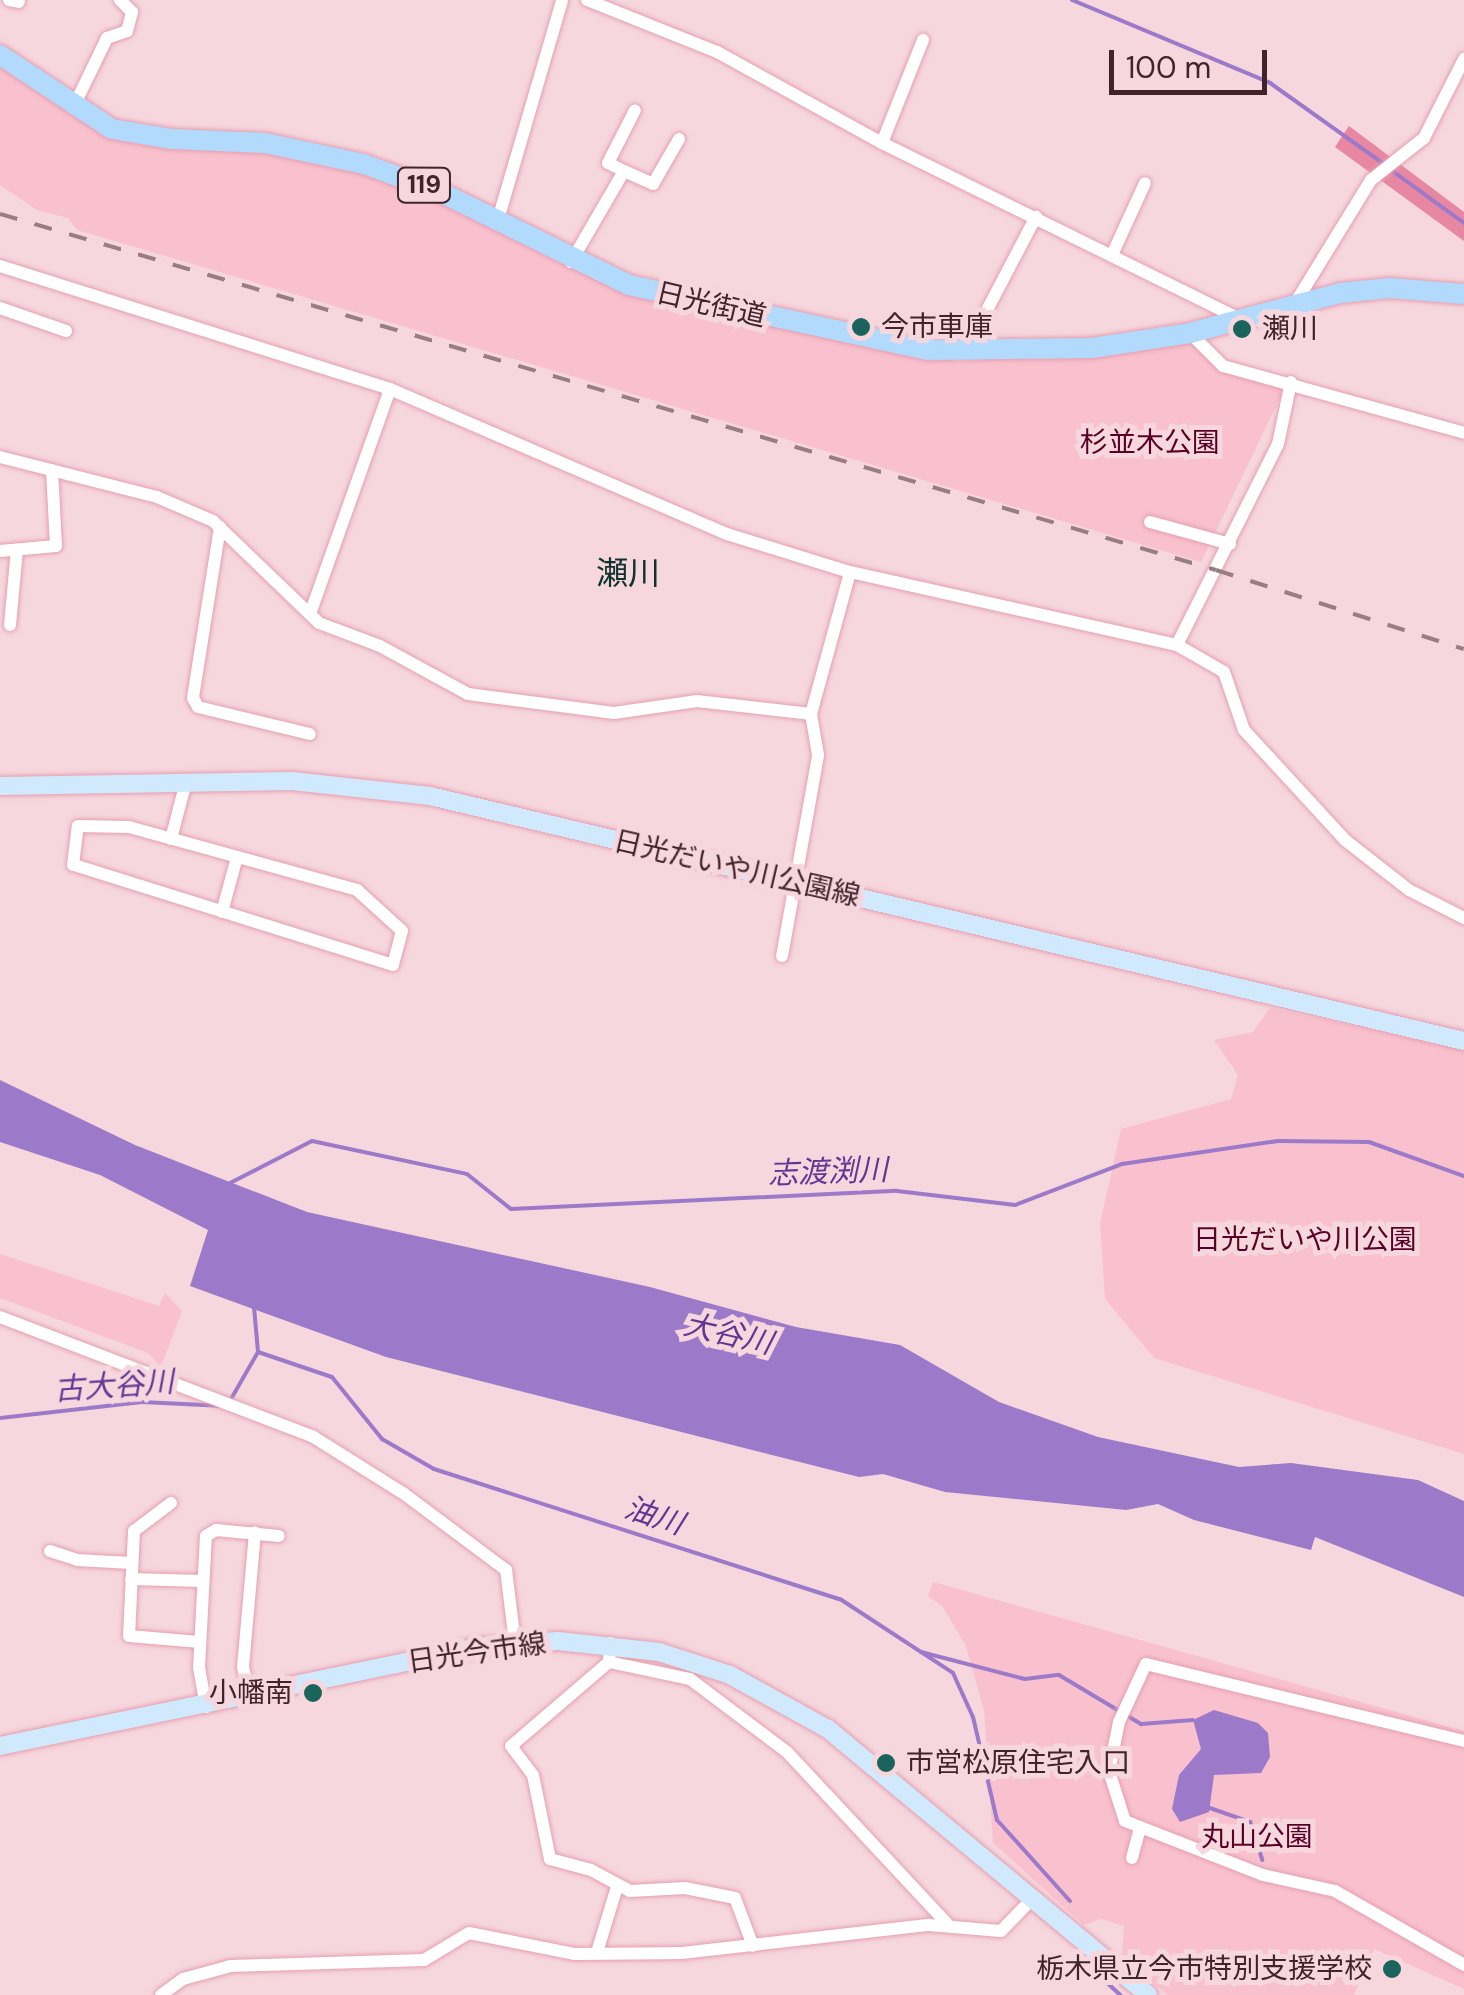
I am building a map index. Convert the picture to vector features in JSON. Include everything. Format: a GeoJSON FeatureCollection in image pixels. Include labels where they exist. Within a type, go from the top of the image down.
{"type":"FeatureCollection","features":[{"type":"Feature","properties":{"kind":"highway","name":"日光街道"},"geometry":{"type":"LineString","coordinates":[[0,55],[74,108],[142,136],[265,144],[364,164],[496,223],[571,262],[653,292],[848,336],[964,354],[1092,348],[1190,333],[1294,305],[1390,288],[1464,294]]}},
{"type":"Feature","properties":{"kind":"main road","name":"日光だいや川公園線"},"geometry":{"type":"LineString","coordinates":[[0,786],[315,782],[397,791],[1464,1041]]}},
{"type":"Feature","properties":{"kind":"main road","name":"日光今市線"},"geometry":{"type":"LineString","coordinates":[[0,1746],[516,1642],[706,1666],[792,1706],[1148,1995]]}},
{"type":"Feature","properties":{"kind":"street"},"geometry":{"type":"LineString","coordinates":[[74,108],[107,38],[127,31],[132,12],[120,0]]}},
{"type":"Feature","properties":{"kind":"street"},"geometry":{"type":"LineString","coordinates":[[496,223],[562,0]]}},
{"type":"Feature","properties":{"kind":"street"},"geometry":{"type":"LineString","coordinates":[[587,0],[716,52],[882,143],[1239,319]]}},
{"type":"Feature","properties":{"kind":"street"},"geometry":{"type":"LineString","coordinates":[[882,143],[923,40]]}},
{"type":"Feature","properties":{"kind":"street"},"geometry":{"type":"LineString","coordinates":[[1294,305],[1371,180],[1424,138],[1464,59]]}},
{"type":"Feature","properties":{"kind":"street"},"geometry":{"type":"LineString","coordinates":[[635,110],[608,163],[653,184],[679,139]]}},
{"type":"Feature","properties":{"kind":"street"},"geometry":{"type":"LineString","coordinates":[[571,262],[624,171]]}},
{"type":"Feature","properties":{"kind":"street"},"geometry":{"type":"LineString","coordinates":[[1112,255],[1145,183]]}},
{"type":"Feature","properties":{"kind":"street"},"geometry":{"type":"LineString","coordinates":[[964,354],[1036,217]]}},
{"type":"Feature","properties":{"kind":"street"},"geometry":{"type":"LineString","coordinates":[[0,266],[390,389],[710,527],[850,572],[1177,645],[1224,672],[1244,730],[1345,840],[1409,890],[1464,918]]}},
{"type":"Feature","properties":{"kind":"street"},"geometry":{"type":"LineString","coordinates":[[0,308],[66,331]]}},
{"type":"Feature","properties":{"kind":"street"},"geometry":{"type":"LineString","coordinates":[[1190,333],[1224,366],[1464,433]]}},
{"type":"Feature","properties":{"kind":"street"},"geometry":{"type":"LineString","coordinates":[[1177,645],[1278,444],[1290,382]]}},
{"type":"Feature","properties":{"kind":"street"},"geometry":{"type":"LineString","coordinates":[[310,614],[390,389]]}},
{"type":"Feature","properties":{"kind":"street"},"geometry":{"type":"LineString","coordinates":[[0,457],[157,498],[220,527],[310,614],[468,694],[614,714],[696,701],[744,702],[811,714]]}},
{"type":"Feature","properties":{"kind":"street"},"geometry":{"type":"LineString","coordinates":[[0,551],[56,546],[52,470]]}},
{"type":"Feature","properties":{"kind":"street"},"geometry":{"type":"LineString","coordinates":[[1150,522],[1230,544]]}},
{"type":"Feature","properties":{"kind":"street"},"geometry":{"type":"LineString","coordinates":[[220,527],[193,698],[198,707],[310,734]]}},
{"type":"Feature","properties":{"kind":"street"},"geometry":{"type":"LineString","coordinates":[[10,625],[6,592],[16,550]]}},
{"type":"Feature","properties":{"kind":"street"},"geometry":{"type":"LineString","coordinates":[[782,956],[818,755],[811,714],[850,572]]}},
{"type":"Feature","properties":{"kind":"street"},"geometry":{"type":"LineString","coordinates":[[172,839],[186,782]]}},
{"type":"Feature","properties":{"kind":"street"},"geometry":{"type":"LineString","coordinates":[[78,826],[129,828],[237,857],[357,890],[402,931],[393,966],[74,865],[78,826]]}},
{"type":"Feature","properties":{"kind":"street"},"geometry":{"type":"LineString","coordinates":[[222,912],[237,857]]}},
{"type":"Feature","properties":{"kind":"street"},"geometry":{"type":"LineString","coordinates":[[0,1316],[325,1444],[506,1570],[516,1642]]}},
{"type":"Feature","properties":{"kind":"street"},"geometry":{"type":"LineString","coordinates":[[171,1504],[134,1531],[129,1636],[200,1642]]}},
{"type":"Feature","properties":{"kind":"street"},"geometry":{"type":"LineString","coordinates":[[206,1707],[200,1642],[209,1530],[279,1536]]}},
{"type":"Feature","properties":{"kind":"street"},"geometry":{"type":"LineString","coordinates":[[249,1697],[243,1667],[256,1534]]}},
{"type":"Feature","properties":{"kind":"street"},"geometry":{"type":"LineString","coordinates":[[50,1551],[78,1560],[131,1563]]}},
{"type":"Feature","properties":{"kind":"street"},"geometry":{"type":"LineString","coordinates":[[131,1579],[202,1582]]}},
{"type":"Feature","properties":{"kind":"street"},"geometry":{"type":"LineString","coordinates":[[753,1946],[735,1898],[617,1886],[591,1870],[550,1859],[533,1775],[511,1746],[610,1653],[690,1678],[787,1752],[949,1926]]}},
{"type":"Feature","properties":{"kind":"street"},"geometry":{"type":"LineString","coordinates":[[1464,1741],[1146,1664],[1121,1717],[1109,1771],[1118,1815],[1140,1828],[1263,1875],[1335,1891],[1464,1965]]}},
{"type":"Feature","properties":{"kind":"street"},"geometry":{"type":"LineString","coordinates":[[1132,1858],[1140,1828]]}},
{"type":"Feature","properties":{"kind":"street"},"geometry":{"type":"LineString","coordinates":[[598,1950],[617,1886]]}},
{"type":"Feature","properties":{"kind":"street"},"geometry":{"type":"LineString","coordinates":[[161,1995],[183,1979],[231,1966],[424,1960],[470,1934],[574,1954],[598,1950],[682,1952],[949,1926],[1001,1931],[1033,1898]]}},
{"type":"Feature","properties":{"kind":"green space","name":"杉並木公園"},"geometry":{"type":"Polygon","coordinates":[[[0,61],[75,114],[265,145],[406,182],[555,261],[625,289],[959,362],[1189,336],[1222,369],[1287,384],[1201,562],[77,230],[68,218],[37,210],[0,185],[0,61]]]}},
{"type":"Feature","properties":{"kind":"green space","name":"日光だいや川公園"},"geometry":{"type":"Polygon","coordinates":[[[1270,1008],[1464,1050],[1464,1454],[1154,1358],[1105,1299],[1100,1224],[1121,1129],[1231,1099],[1238,1075],[1214,1040],[1253,1032],[1270,1008]]]}},
{"type":"Feature","properties":{"kind":"green space"},"geometry":{"type":"Polygon","coordinates":[[[0,1254],[159,1306],[165,1293],[182,1311],[161,1367],[148,1353],[0,1298],[0,1254]]]}},
{"type":"Feature","properties":{"kind":"green space","name":"丸山公園"},"geometry":{"type":"Polygon","coordinates":[[[933,1582],[1464,1731],[1464,1989],[1374,1949],[1354,1995],[1168,1995],[1122,1957],[1124,1926],[1101,1919],[1084,1925],[993,1843],[984,1711],[966,1646],[943,1607],[928,1596],[933,1582]]]}},
{"type":"Feature","properties":{"kind":"shaded area"},"geometry":{"type":"Polygon","coordinates":[[[1349,126],[1464,212],[1464,241],[1335,147],[1349,126]]]}},
{"type":"Feature","properties":{"kind":"water","name":"大谷川"},"geometry":{"type":"Polygon","coordinates":[[[0,1080],[135,1145],[307,1212],[650,1287],[796,1327],[900,1345],[999,1402],[1098,1437],[1239,1467],[1291,1463],[1418,1480],[1464,1501],[1464,1597],[1315,1537],[1311,1550],[1194,1520],[1158,1504],[1126,1510],[945,1492],[883,1474],[859,1477],[386,1357],[190,1286],[208,1230],[100,1175],[0,1142],[0,1080]]]}},
{"type":"Feature","properties":{"kind":"water"},"geometry":{"type":"Polygon","coordinates":[[[1214,1710],[1258,1723],[1268,1733],[1270,1757],[1261,1773],[1214,1775],[1209,1812],[1180,1822],[1172,1809],[1179,1775],[1201,1749],[1193,1720],[1214,1710]]]}},
{"type":"Feature","properties":{"kind":"waterway"},"geometry":{"type":"LineString","coordinates":[[1072,0],[1270,83],[1384,164]]}},
{"type":"Feature","properties":{"kind":"waterway"},"geometry":{"type":"LineString","coordinates":[[1391,170],[1464,223]]}},
{"type":"Feature","properties":{"kind":"waterway","name":"志渡渕川"},"geometry":{"type":"LineString","coordinates":[[230,1183],[312,1141],[467,1174],[511,1209],[897,1191],[1015,1205],[1122,1164],[1278,1141],[1369,1142],[1464,1176]]}},
{"type":"Feature","properties":{"kind":"waterway","name":"油川"},"geometry":{"type":"LineString","coordinates":[[254,1307],[258,1352]]}},
{"type":"Feature","properties":{"kind":"waterway","name":"油川"},"geometry":{"type":"LineString","coordinates":[[258,1352],[332,1377],[382,1439],[434,1469],[840,1599],[953,1673],[973,1717],[997,1820],[1070,1901]]}},
{"type":"Feature","properties":{"kind":"waterway","name":"古大谷川"},"geometry":{"type":"LineString","coordinates":[[231,1399],[258,1352]]}},
{"type":"Feature","properties":{"kind":"waterway","name":"古大谷川"},"geometry":{"type":"LineString","coordinates":[[0,1418],[142,1402],[224,1406]]}},
{"type":"Feature","properties":{"kind":"waterway"},"geometry":{"type":"LineString","coordinates":[[921,1652],[1025,1679],[1059,1675],[1141,1724],[1193,1720]]}},
{"type":"Feature","properties":{"kind":"waterway"},"geometry":{"type":"LineString","coordinates":[[1207,1807],[1250,1822],[1262,1860]]}},
{"type":"Feature","properties":{"kind":"waterway","name":"油川"},"geometry":{"type":"LineString","coordinates":[[1102,1978],[1120,1995]]}},
{"type":"Feature","properties":{"kind":"railway"},"geometry":{"type":"LineString","coordinates":[[0,214],[1216,570],[1464,649]]}},
{"type":"Feature","properties":{"kind":"place","name":"今市車庫"},"geometry":{"type":"Point","coordinates":[861,327]}},
{"type":"Feature","properties":{"kind":"place","name":"瀬川"},"geometry":{"type":"Point","coordinates":[1242,329]}},
{"type":"Feature","properties":{"kind":"place","name":"小幡南"},"geometry":{"type":"Point","coordinates":[313,1693]}},
{"type":"Feature","properties":{"kind":"place","name":"市営松原住宅入口"},"geometry":{"type":"Point","coordinates":[886,1763]}},
{"type":"Feature","properties":{"kind":"place","name":"栃木県立今市特別支援学校"},"geometry":{"type":"Point","coordinates":[1392,1969]}},
{"type":"Feature","properties":{"kind":"district","name":"瀬川"},"geometry":{"type":"Point","coordinates":[628,573]}}]}
